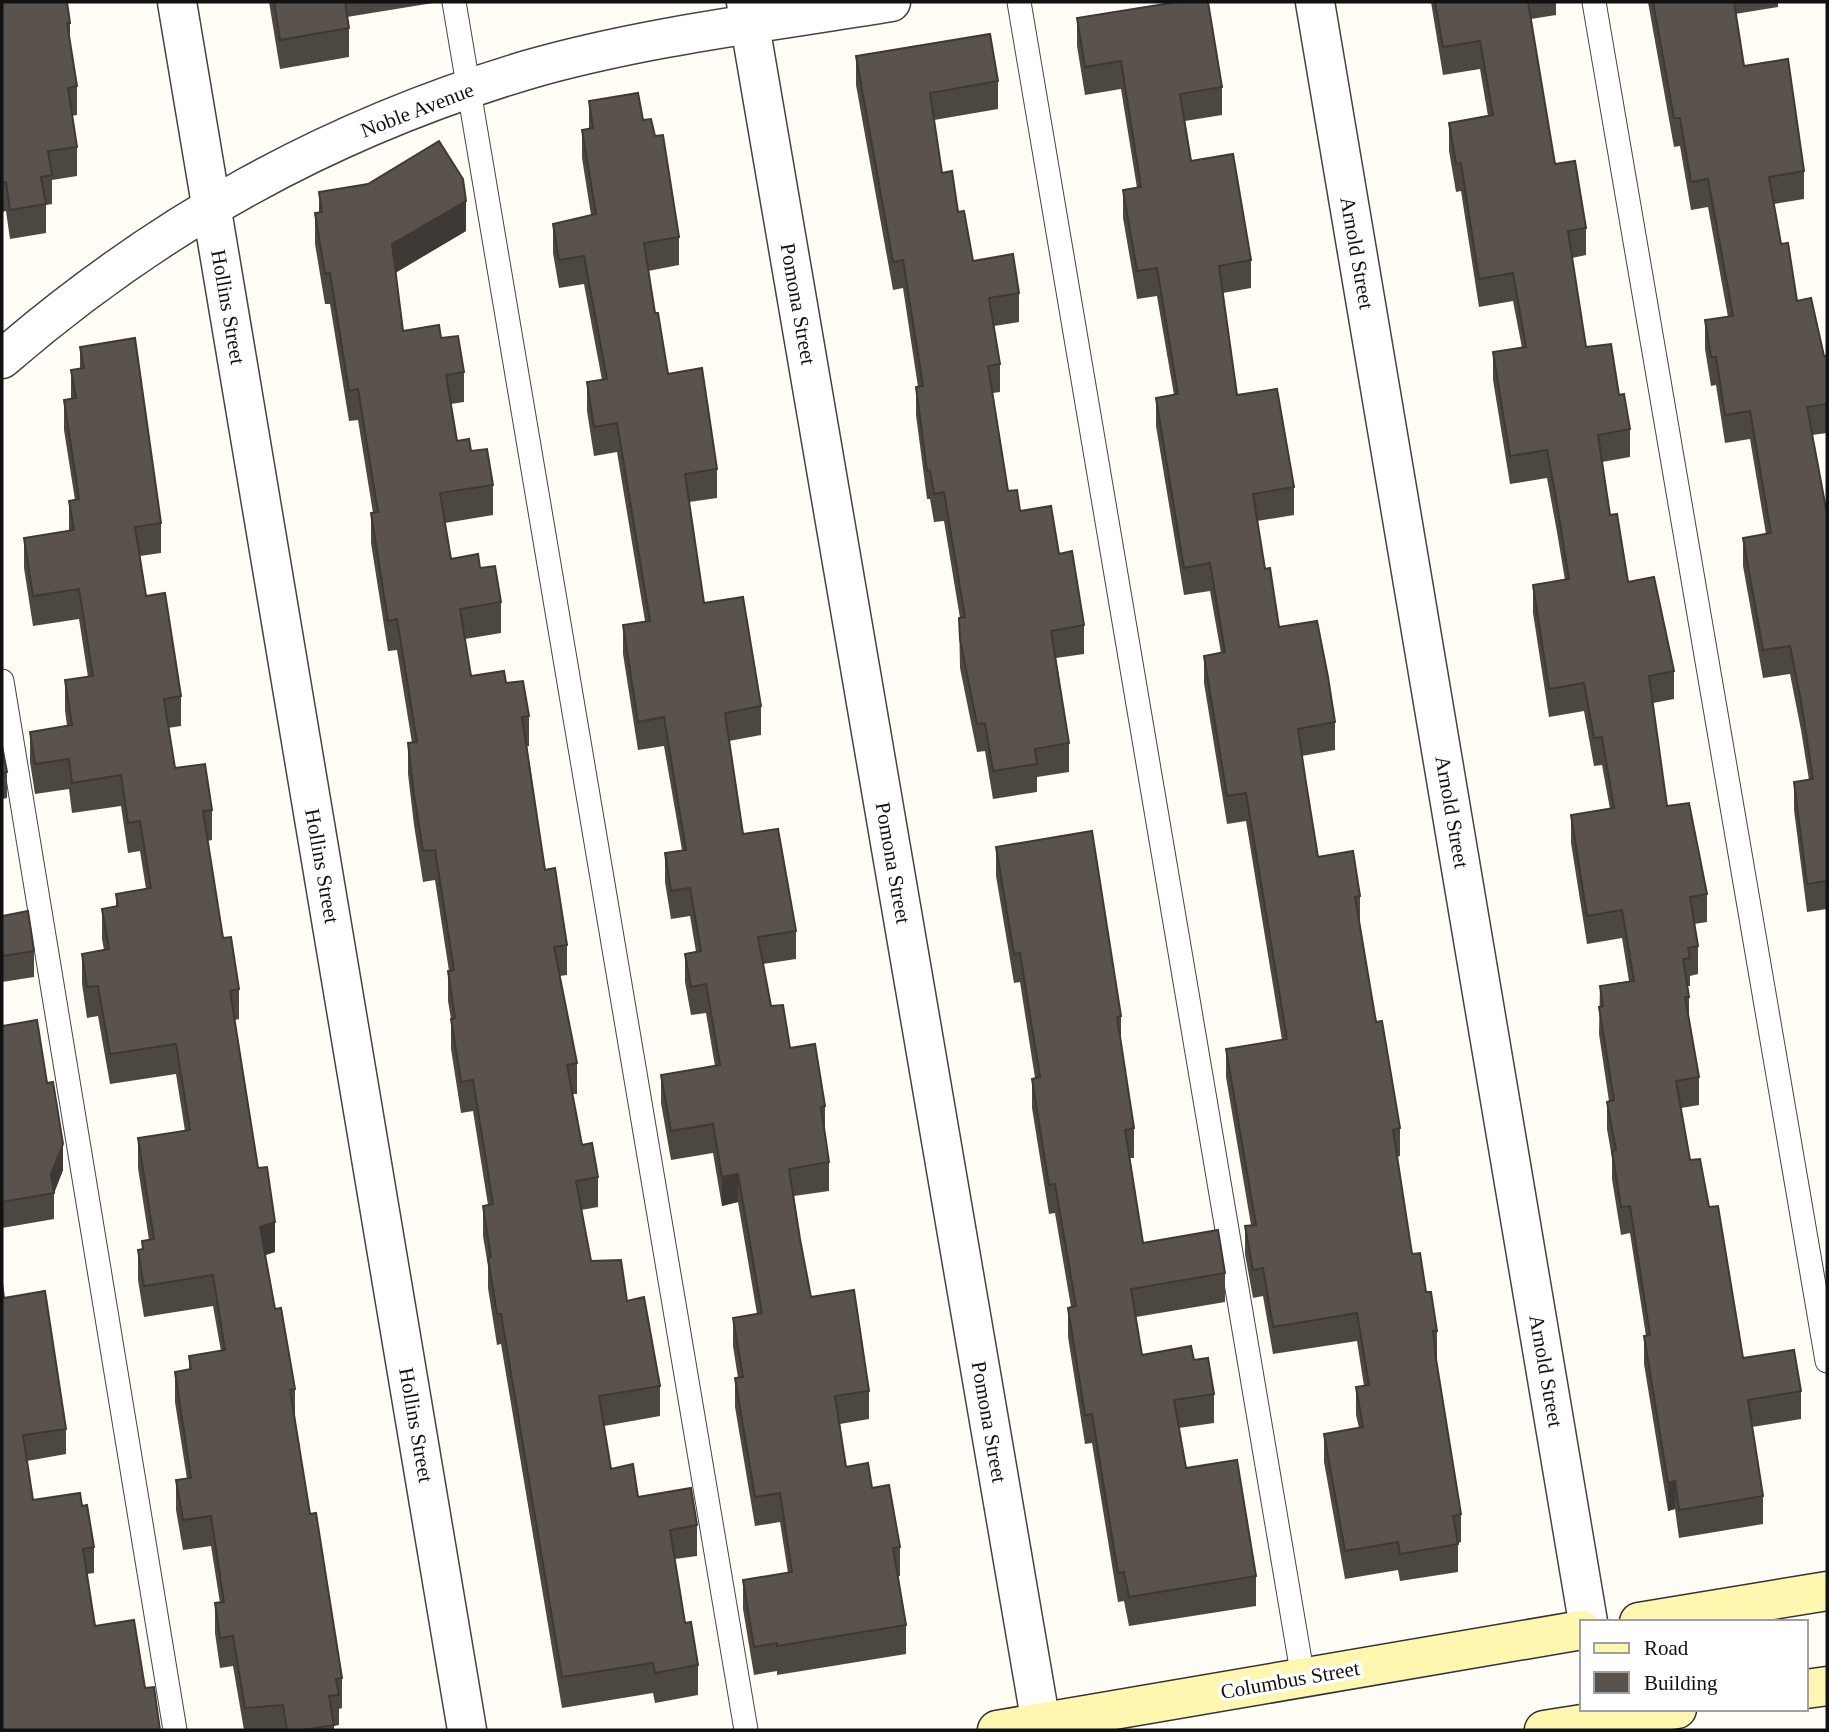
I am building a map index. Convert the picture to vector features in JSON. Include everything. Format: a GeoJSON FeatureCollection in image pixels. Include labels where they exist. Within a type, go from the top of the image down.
{"type":"FeatureCollection","features":[{"type":"Feature","properties":{"kind":"main road"},"geometry":{"type":"LineString","coordinates":[[1651,1620],[1827,1591]]}},
{"type":"Feature","properties":{"kind":"main road","name":"Columbus Street"},"geometry":{"type":"LineString","coordinates":[[997,1730],[1042,1727],[1580,1630]]}},
{"type":"Feature","properties":{"kind":"main road"},"geometry":{"type":"LineString","coordinates":[[1808,1689],[1827,1686]]}},
{"type":"Feature","properties":{"kind":"main road"},"geometry":{"type":"LineString","coordinates":[[1545,1730],[1664,1711]]}},
{"type":"Feature","properties":{"kind":"street","name":"Hollins Street"},"geometry":{"type":"LineString","coordinates":[[177,2],[467,1730]]}},
{"type":"Feature","properties":{"kind":"street","name":"Noble Avenue"},"geometry":{"type":"LineString","coordinates":[[2,359],[58,311],[151,243],[211,205],[313,150],[419,106],[529,70],[664,40],[748,13],[891,2]]}},
{"type":"Feature","properties":{"kind":"street","name":"Arnold Street"},"geometry":{"type":"LineString","coordinates":[[1315,2],[1588,1620]]}},
{"type":"Feature","properties":{"kind":"street","name":"Pomona Street"},"geometry":{"type":"LineString","coordinates":[[748,13],[1042,1727]]}},
{"type":"Feature","properties":{"kind":"lane"},"geometry":{"type":"LineString","coordinates":[[454,2],[746,1730]]}},
{"type":"Feature","properties":{"kind":"lane"},"geometry":{"type":"LineString","coordinates":[[1019,2],[1303,1678]]}},
{"type":"Feature","properties":{"kind":"lane"},"geometry":{"type":"LineString","coordinates":[[1594,2],[1827,1361]]}},
{"type":"Feature","properties":{"kind":"lane"},"geometry":{"type":"LineString","coordinates":[[2,681],[175,1730]]}},
{"type":"Feature","properties":{"kind":"building"},"geometry":{"type":"Polygon","coordinates":[[[2,2],[67,2],[70,23],[67,23],[77,86],[68,88],[77,147],[48,151],[52,175],[41,177],[46,204],[10,210],[6,182],[2,183],[2,2]]]}},
{"type":"Feature","properties":{"kind":"building"},"geometry":{"type":"Polygon","coordinates":[[[274,2],[345,2],[349,28],[280,40],[274,2]]]}},
{"type":"Feature","properties":{"kind":"building"},"geometry":{"type":"Polygon","coordinates":[[[1177,2],[1208,2],[1222,87],[1180,94],[1191,161],[1233,154],[1251,260],[1219,266],[1237,395],[1277,389],[1294,487],[1253,494],[1265,569],[1270,568],[1279,627],[1317,621],[1335,722],[1298,729],[1318,857],[1353,851],[1360,896],[1355,897],[1376,1022],[1382,1021],[1400,1128],[1393,1130],[1412,1254],[1420,1253],[1426,1292],[1431,1292],[1437,1331],[1433,1331],[1436,1359],[1461,1514],[1453,1516],[1458,1544],[1400,1554],[1398,1542],[1345,1551],[1324,1434],[1363,1427],[1356,1387],[1369,1385],[1357,1313],[1273,1327],[1263,1268],[1253,1270],[1245,1226],[1256,1225],[1226,1049],[1287,1039],[1246,793],[1227,796],[1204,656],[1225,652],[1210,563],[1184,568],[1156,398],[1178,394],[1157,268],[1137,271],[1123,190],[1141,187],[1121,61],[1085,67],[1077,18],[1177,2]]]}},
{"type":"Feature","properties":{"kind":"building"},"geometry":{"type":"Polygon","coordinates":[[[1435,2],[1528,2],[1555,164],[1575,161],[1586,228],[1568,231],[1586,347],[1611,344],[1619,395],[1624,394],[1630,429],[1598,435],[1610,515],[1617,514],[1628,582],[1654,577],[1674,671],[1649,676],[1667,806],[1689,803],[1707,894],[1690,897],[1698,946],[1688,948],[1690,958],[1683,959],[1689,997],[1685,997],[1699,1077],[1676,1081],[1690,1160],[1700,1159],[1709,1207],[1718,1206],[1743,1358],[1794,1350],[1801,1391],[1748,1400],[1763,1496],[1679,1510],[1675,1481],[1668,1483],[1644,1336],[1650,1335],[1630,1206],[1621,1207],[1612,1151],[1616,1150],[1607,1102],[1614,1100],[1599,1007],[1603,1006],[1600,986],[1634,981],[1622,910],[1587,916],[1571,815],[1614,808],[1602,737],[1594,738],[1584,683],[1549,689],[1533,585],[1569,579],[1557,504],[1547,450],[1510,456],[1493,352],[1526,347],[1513,273],[1479,279],[1461,163],[1456,164],[1449,123],[1493,115],[1480,41],[1443,47],[1435,2]]]}},
{"type":"Feature","properties":{"kind":"building"},"geometry":{"type":"Polygon","coordinates":[[[1653,2],[1734,2],[1744,66],[1788,59],[1804,171],[1769,177],[1781,244],[1788,243],[1797,301],[1811,298],[1824,356],[1827,356],[1827,404],[1807,407],[1827,514],[1827,881],[1807,884],[1794,782],[1813,779],[1801,701],[1790,646],[1763,650],[1743,538],[1771,533],[1750,411],[1725,415],[1716,357],[1711,357],[1705,320],[1733,316],[1708,179],[1691,182],[1680,118],[1674,118],[1653,2]]]}},
{"type":"Feature","properties":{"kind":"building"},"geometry":{"type":"Polygon","coordinates":[[[990,34],[998,81],[930,93],[942,173],[952,171],[958,212],[964,211],[973,261],[1013,254],[1019,293],[989,298],[1000,364],[988,366],[1008,491],[1017,490],[1020,511],[1051,506],[1059,554],[1072,551],[1084,625],[1051,631],[1069,743],[1035,749],[1037,764],[993,771],[985,723],[977,724],[960,639],[959,618],[965,617],[944,492],[934,494],[930,470],[927,471],[916,387],[923,386],[903,260],[893,262],[856,56],[990,34]]]}},
{"type":"Feature","properties":{"kind":"building"},"geometry":{"type":"Polygon","coordinates":[[[638,93],[643,120],[651,119],[655,136],[663,135],[679,237],[644,243],[655,313],[658,313],[668,374],[702,368],[717,469],[685,474],[704,603],[743,597],[761,706],[725,713],[743,834],[778,829],[796,931],[758,937],[771,1006],[783,1005],[790,1048],[815,1044],[825,1106],[821,1107],[829,1162],[789,1169],[800,1239],[811,1297],[854,1290],[869,1391],[835,1396],[846,1467],[868,1463],[872,1488],[889,1485],[900,1547],[893,1548],[906,1625],[777,1646],[777,1643],[754,1647],[743,1580],[792,1572],[780,1493],[755,1497],[735,1378],[743,1377],[733,1318],[762,1313],[738,1174],[722,1177],[713,1124],[671,1131],[661,1075],[720,1065],[706,984],[691,987],[685,954],[701,951],[690,888],[671,891],[665,853],[686,850],[664,717],[638,722],[623,625],[650,621],[617,423],[594,427],[587,382],[607,379],[584,256],[559,260],[553,224],[596,214],[582,130],[593,128],[589,101],[638,93]]]}},
{"type":"Feature","properties":{"kind":"building"},"geometry":{"type":"Polygon","coordinates":[[[439,141],[463,179],[466,201],[392,244],[403,331],[439,325],[441,338],[458,336],[464,372],[446,375],[457,441],[469,439],[471,451],[487,449],[493,485],[440,493],[451,559],[478,554],[480,568],[495,566],[501,602],[460,609],[471,676],[504,671],[506,683],[523,681],[529,716],[522,717],[545,870],[555,868],[567,945],[554,947],[577,1063],[567,1065],[582,1145],[592,1143],[598,1177],[576,1181],[591,1261],[621,1260],[627,1301],[644,1297],[660,1386],[599,1396],[611,1469],[633,1464],[638,1497],[691,1488],[697,1525],[670,1530],[685,1623],[691,1622],[698,1665],[655,1673],[653,1663],[562,1677],[501,1314],[497,1314],[488,1258],[491,1257],[483,1206],[493,1204],[473,1080],[461,1082],[451,1019],[455,1018],[448,971],[454,970],[435,850],[423,851],[414,795],[408,743],[417,742],[397,619],[388,621],[371,513],[378,512],[358,389],[349,391],[330,273],[325,274],[315,213],[322,212],[319,192],[368,184],[439,141]]]}},
{"type":"Feature","properties":{"kind":"building"},"geometry":{"type":"Polygon","coordinates":[[[135,338],[161,523],[135,527],[146,596],[165,593],[181,696],[164,699],[175,768],[205,764],[212,810],[203,811],[223,938],[231,937],[239,989],[230,991],[258,1168],[267,1167],[275,1222],[260,1227],[275,1309],[281,1308],[295,1389],[290,1390],[310,1514],[316,1513],[342,1678],[336,1679],[339,1695],[329,1696],[334,1725],[302,1730],[287,1730],[283,1705],[245,1708],[233,1636],[220,1638],[215,1603],[224,1602],[211,1516],[183,1520],[176,1480],[191,1478],[175,1372],[191,1369],[189,1356],[225,1350],[213,1275],[144,1286],[138,1250],[143,1249],[142,1241],[154,1239],[138,1138],[190,1130],[176,1044],[110,1054],[98,986],[87,987],[82,954],[109,949],[102,909],[118,906],[116,894],[151,888],[140,821],[128,823],[121,775],[72,783],[69,759],[35,764],[30,732],[72,725],[65,680],[93,676],[79,589],[33,596],[24,538],[74,530],[69,501],[79,499],[64,400],[76,398],[71,370],[84,368],[80,347],[135,338]]]}},
{"type":"Feature","properties":{"kind":"building"},"geometry":{"type":"Polygon","coordinates":[[[2,746],[7,772],[2,773],[2,746]]]}},
{"type":"Feature","properties":{"kind":"building"},"geometry":{"type":"Polygon","coordinates":[[[1092,831],[1121,1016],[1117,1017],[1134,1128],[1125,1130],[1143,1243],[1218,1230],[1225,1273],[1131,1289],[1142,1355],[1191,1346],[1194,1360],[1208,1358],[1214,1394],[1174,1400],[1186,1468],[1237,1460],[1256,1576],[1129,1597],[1124,1572],[1118,1573],[1092,1414],[1085,1415],[1068,1308],[1076,1306],[1055,1184],[1049,1185],[1032,1079],[1040,1077],[1020,953],[1014,954],[996,847],[1092,831]]]}},
{"type":"Feature","properties":{"kind":"building"},"geometry":{"type":"Polygon","coordinates":[[[28,911],[34,951],[2,956],[2,916],[28,911]]]}},
{"type":"Feature","properties":{"kind":"building"},"geometry":{"type":"Polygon","coordinates":[[[37,1020],[47,1083],[53,1082],[63,1144],[51,1174],[54,1193],[2,1202],[2,1026],[37,1020]]]}},
{"type":"Feature","properties":{"kind":"building"},"geometry":{"type":"Polygon","coordinates":[[[2,1283],[4,1298],[45,1291],[66,1429],[23,1435],[33,1500],[80,1493],[82,1506],[87,1505],[94,1547],[83,1549],[95,1626],[134,1620],[145,1688],[154,1687],[160,1730],[2,1730],[2,1283]]]}}]}
